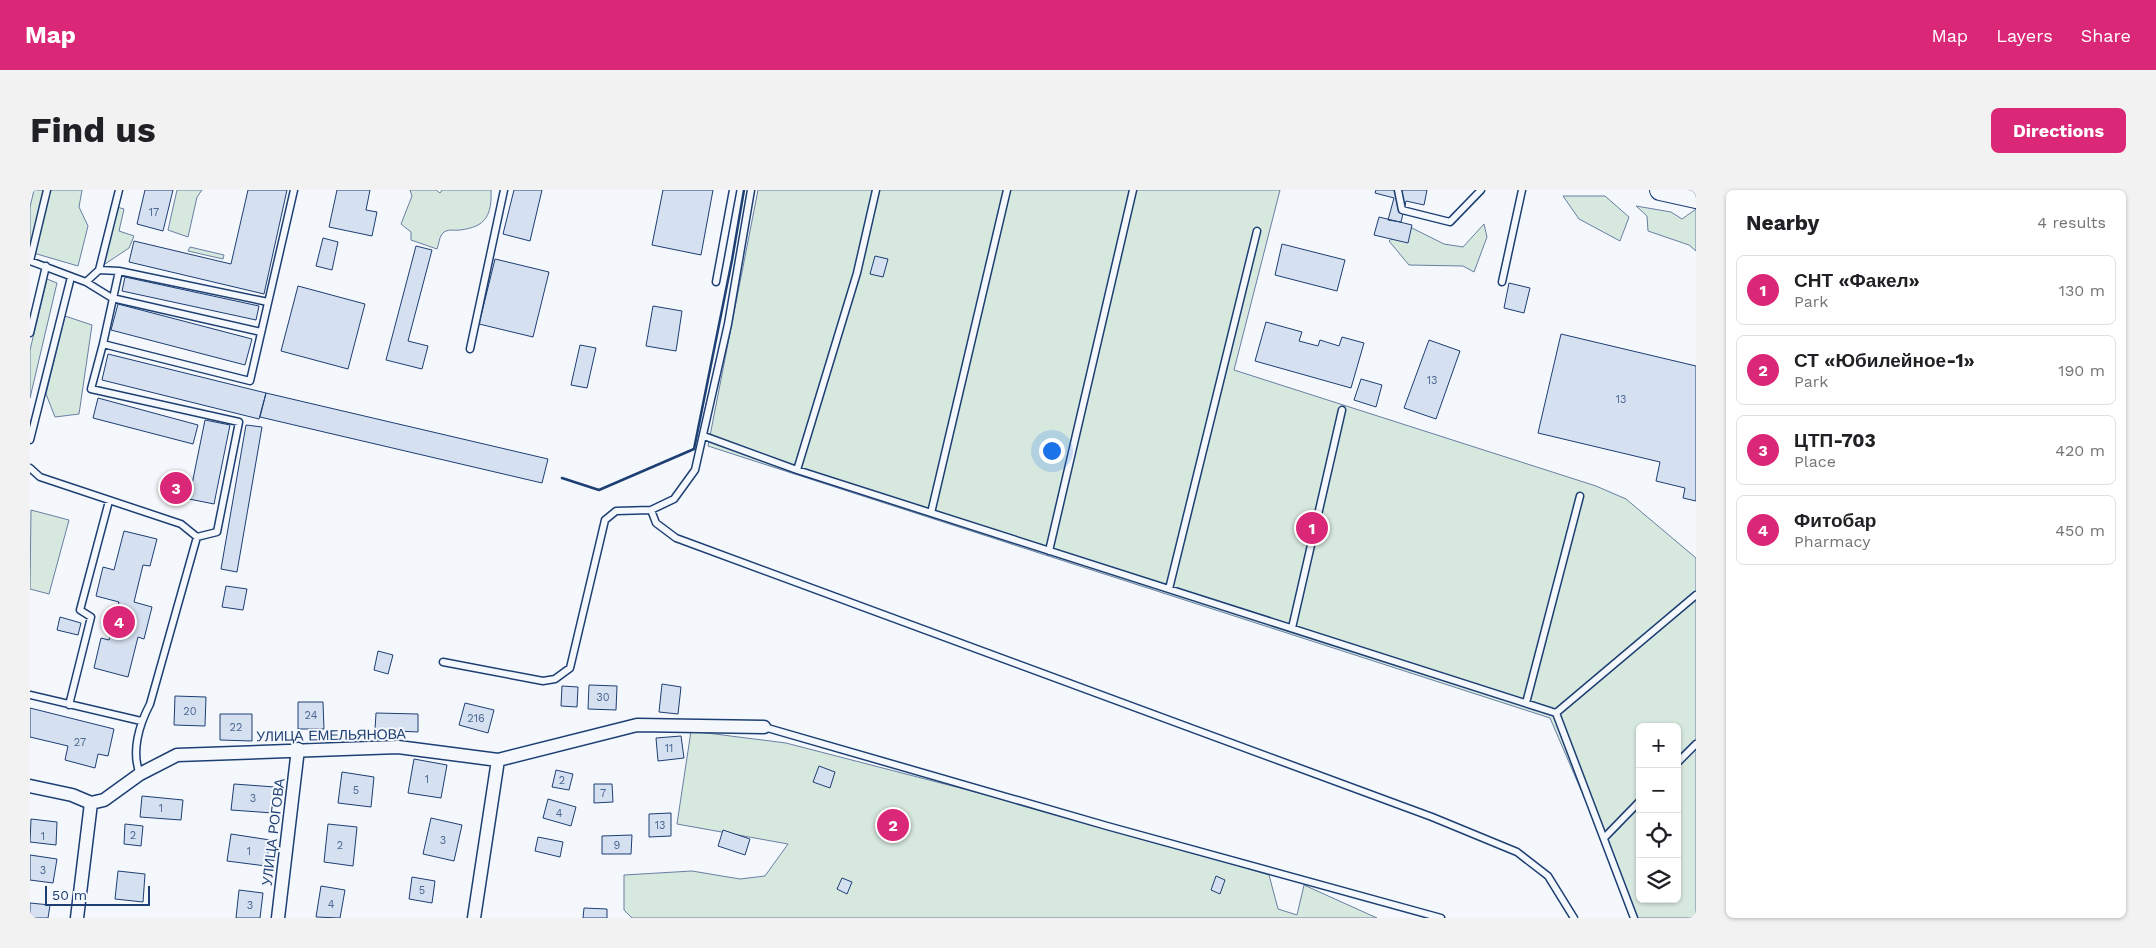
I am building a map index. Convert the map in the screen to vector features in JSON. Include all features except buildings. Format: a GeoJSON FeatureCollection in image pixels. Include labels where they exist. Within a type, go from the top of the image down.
{"type":"FeatureCollection","features":[{"type":"Feature","properties":{"kind":"main road"},"geometry":{"type":"LineString","coordinates":[[1660,190],[1696,198]]}},
{"type":"Feature","properties":{"kind":"street","name":"УЛИЦА ЕМЕЛЬЯНОВА"},"geometry":{"type":"LineString","coordinates":[[91,802],[104,800],[140,774],[177,755],[298,749],[398,747],[498,760],[637,725],[764,727]]}},
{"type":"Feature","properties":{"kind":"street","name":"УЛИЦА РОГОВА"},"geometry":{"type":"LineString","coordinates":[[278,918],[298,749]]}},
{"type":"Feature","properties":{"kind":"street"},"geometry":{"type":"LineString","coordinates":[[474,918],[498,760]]}},
{"type":"Feature","properties":{"kind":"street"},"geometry":{"type":"LineString","coordinates":[[30,786],[91,802],[77,918]]}},
{"type":"Feature","properties":{"kind":"lane"},"geometry":{"type":"LineString","coordinates":[[46,190],[30,261],[86,282],[112,298],[261,332]]}},
{"type":"Feature","properties":{"kind":"lane"},"geometry":{"type":"LineString","coordinates":[[86,282],[98,270],[119,190]]}},
{"type":"Feature","properties":{"kind":"lane"},"geometry":{"type":"LineString","coordinates":[[103,344],[250,381],[294,190]]}},
{"type":"Feature","properties":{"kind":"lane"},"geometry":{"type":"LineString","coordinates":[[470,348],[504,190]]}},
{"type":"Feature","properties":{"kind":"lane"},"geometry":{"type":"LineString","coordinates":[[716,282],[733,190]]}},
{"type":"Feature","properties":{"kind":"lane"},"geometry":{"type":"LineString","coordinates":[[443,662],[542,681],[555,679],[570,668],[605,520],[616,512],[651,510],[674,498],[695,470],[728,324],[750,190]]}},
{"type":"Feature","properties":{"kind":"lane"},"geometry":{"type":"LineString","coordinates":[[797,470],[857,273],[876,190]]}},
{"type":"Feature","properties":{"kind":"lane"},"geometry":{"type":"LineString","coordinates":[[932,513],[1007,190]]}},
{"type":"Feature","properties":{"kind":"lane"},"geometry":{"type":"LineString","coordinates":[[1049,550],[1133,190]]}},
{"type":"Feature","properties":{"kind":"lane"},"geometry":{"type":"LineString","coordinates":[[1398,190],[1402,210],[1450,222],[1481,190]]}},
{"type":"Feature","properties":{"kind":"lane"},"geometry":{"type":"LineString","coordinates":[[1502,282],[1522,190]]}},
{"type":"Feature","properties":{"kind":"lane"},"geometry":{"type":"LineString","coordinates":[[1169,589],[1257,231]]}},
{"type":"Feature","properties":{"kind":"lane"},"geometry":{"type":"LineString","coordinates":[[30,333],[46,266]]}},
{"type":"Feature","properties":{"kind":"lane"},"geometry":{"type":"LineString","coordinates":[[98,270],[119,271],[268,302]]}},
{"type":"Feature","properties":{"kind":"lane"},"geometry":{"type":"LineString","coordinates":[[119,271],[91,389],[239,422],[217,532],[197,537]]}},
{"type":"Feature","properties":{"kind":"lane"},"geometry":{"type":"LineString","coordinates":[[30,440],[71,276]]}},
{"type":"Feature","properties":{"kind":"lane"},"geometry":{"type":"LineString","coordinates":[[1292,628],[1342,410]]}},
{"type":"Feature","properties":{"kind":"lane"},"geometry":{"type":"LineString","coordinates":[[704,436],[797,470],[1556,713]]}},
{"type":"Feature","properties":{"kind":"lane"},"geometry":{"type":"LineString","coordinates":[[30,468],[40,477],[181,524],[197,537]]}},
{"type":"Feature","properties":{"kind":"lane"},"geometry":{"type":"LineString","coordinates":[[1526,703],[1580,496]]}},
{"type":"Feature","properties":{"kind":"lane"},"geometry":{"type":"LineString","coordinates":[[69,704],[91,617],[80,610],[109,501]]}},
{"type":"Feature","properties":{"kind":"lane"},"geometry":{"type":"LineString","coordinates":[[651,510],[656,523],[676,538],[1422,814],[1517,852],[1548,876],[1574,918]]}},
{"type":"Feature","properties":{"kind":"lane"},"geometry":{"type":"LineString","coordinates":[[140,774],[135,762],[141,721],[150,704],[197,537]]}},
{"type":"Feature","properties":{"kind":"lane"},"geometry":{"type":"LineString","coordinates":[[1556,713],[1696,595]]}},
{"type":"Feature","properties":{"kind":"lane"},"geometry":{"type":"LineString","coordinates":[[30,695],[141,721]]}},
{"type":"Feature","properties":{"kind":"lane"},"geometry":{"type":"LineString","coordinates":[[1556,713],[1634,918]]}},
{"type":"Feature","properties":{"kind":"lane"},"geometry":{"type":"LineString","coordinates":[[764,727],[1107,826],[1441,918]]}},
{"type":"Feature","properties":{"kind":"lane"},"geometry":{"type":"LineString","coordinates":[[1681,759],[1696,744]]}},
{"type":"Feature","properties":{"kind":"lane"},"geometry":{"type":"LineString","coordinates":[[1604,838],[1636,805]]}},
{"type":"Feature","properties":{"kind":"shaded area"},"geometry":{"type":"Polygon","coordinates":[[[34,190],[82,190],[79,207],[88,226],[78,266],[30,252],[30,207],[34,190]]]}},
{"type":"Feature","properties":{"kind":"shaded area"},"geometry":{"type":"Polygon","coordinates":[[[177,190],[202,190],[197,197],[188,237],[168,230],[177,190]]]}},
{"type":"Feature","properties":{"kind":"shaded area"},"geometry":{"type":"Polygon","coordinates":[[[410,190],[436,190],[440,193],[442,190],[491,190],[490,206],[486,218],[476,226],[444,232],[440,237],[437,249],[411,240],[411,232],[401,224],[412,196],[410,190]]]}},
{"type":"Feature","properties":{"kind":"shaded area"},"geometry":{"type":"Polygon","coordinates":[[[758,190],[1280,190],[1234,370],[1596,486],[1626,499],[1696,558],[1696,918],[1636,918],[1550,718],[708,446],[758,190]]]}},
{"type":"Feature","properties":{"kind":"shaded area"},"geometry":{"type":"Polygon","coordinates":[[[1563,196],[1605,196],[1629,217],[1620,241],[1579,219],[1563,196]]]}},
{"type":"Feature","properties":{"kind":"shaded area"},"geometry":{"type":"Polygon","coordinates":[[[1636,206],[1671,212],[1682,219],[1696,209],[1696,251],[1689,245],[1648,231],[1647,216],[1636,206]]]}},
{"type":"Feature","properties":{"kind":"shaded area"},"geometry":{"type":"Polygon","coordinates":[[[117,207],[124,209],[119,231],[134,236],[129,248],[102,266],[117,207]]]}},
{"type":"Feature","properties":{"kind":"shaded area"},"geometry":{"type":"Polygon","coordinates":[[[1484,224],[1487,237],[1474,272],[1463,266],[1409,265],[1389,241],[1408,226],[1444,244],[1463,247],[1484,224]]]}},
{"type":"Feature","properties":{"kind":"shaded area"},"geometry":{"type":"Polygon","coordinates":[[[190,247],[224,255],[223,259],[188,251],[190,247]]]}},
{"type":"Feature","properties":{"kind":"shaded area"},"geometry":{"type":"Polygon","coordinates":[[[47,279],[57,283],[30,398],[30,350],[47,279]]]}},
{"type":"Feature","properties":{"kind":"shaded area"},"geometry":{"type":"Polygon","coordinates":[[[65,316],[92,325],[79,414],[55,417],[46,394],[65,316]]]}},
{"type":"Feature","properties":{"kind":"shaded area"},"geometry":{"type":"Polygon","coordinates":[[[31,510],[69,520],[49,594],[30,589],[31,510]]]}},
{"type":"Feature","properties":{"kind":"shaded area"},"geometry":{"type":"Polygon","coordinates":[[[691,731],[786,743],[1107,826],[1269,875],[1278,909],[1297,915],[1304,885],[1377,918],[632,918],[624,910],[624,875],[692,871],[740,879],[765,876],[788,844],[677,824],[691,731]]]}},
{"type":"Feature","properties":{"kind":"wall"},"geometry":{"type":"LineString","coordinates":[[562,478],[599,490],[694,449],[744,190]]}},
{"type":"Feature","properties":{"kind":"place","name":"ЦТП-703"},"geometry":{"type":"Point","coordinates":[176,488]}},
{"type":"Feature","properties":{"kind":"place","name":"СНТ «Факел»"},"geometry":{"type":"Point","coordinates":[1312,528]}},
{"type":"Feature","properties":{"kind":"place","name":"Фитобар"},"geometry":{"type":"Point","coordinates":[119,622]}},
{"type":"Feature","properties":{"kind":"place","name":"СТ «Юбилейное-1»"},"geometry":{"type":"Point","coordinates":[893,825]}}]}
